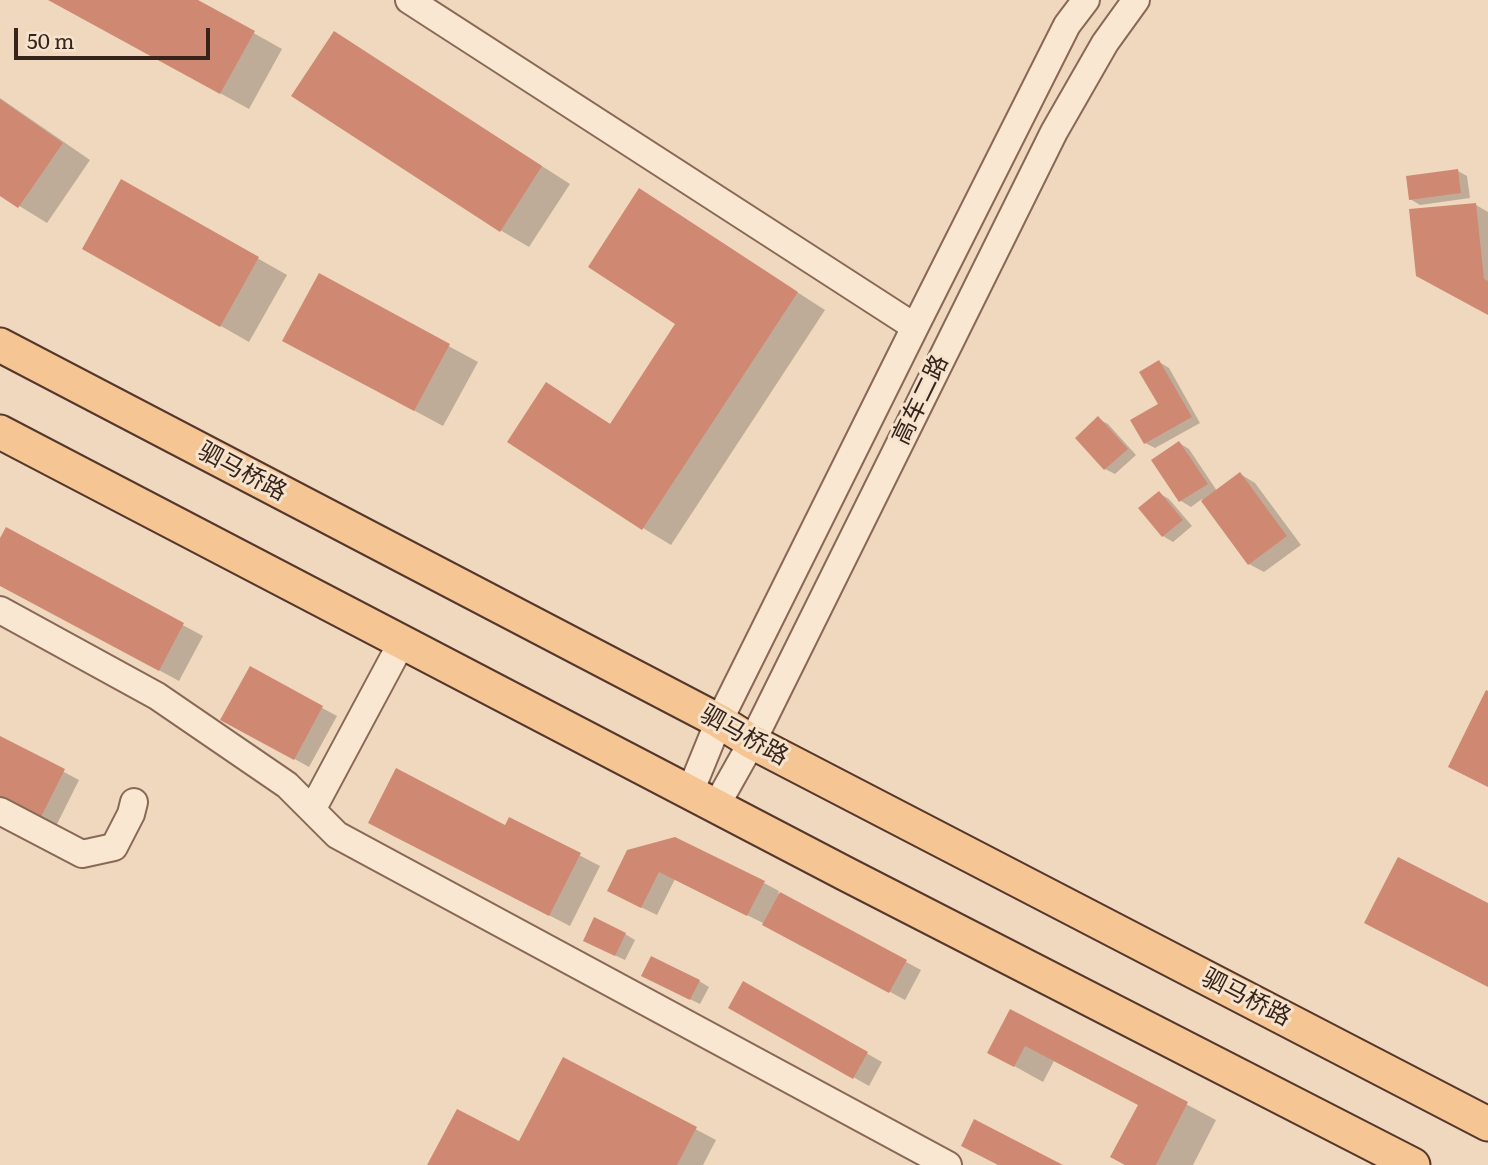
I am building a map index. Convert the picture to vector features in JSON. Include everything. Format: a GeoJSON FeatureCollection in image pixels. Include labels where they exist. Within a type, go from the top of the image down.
{"type":"FeatureCollection","features":[{"type":"Feature","properties":{"kind":"main road","name":"驷马桥路"},"geometry":{"type":"LineString","coordinates":[[0,345],[719,722],[751,742],[1488,1124]]}},
{"type":"Feature","properties":{"kind":"main road"},"geometry":{"type":"LineString","coordinates":[[0,432],[1413,1165]]}},
{"type":"Feature","properties":{"kind":"street"},"geometry":{"type":"LineString","coordinates":[[409,0],[915,327]]}},
{"type":"Feature","properties":{"kind":"street","name":"高车二路"},"geometry":{"type":"LineString","coordinates":[[703,799],[719,722],[1067,25],[1086,0]]}},
{"type":"Feature","properties":{"kind":"street","name":"高车二路"},"geometry":{"type":"LineString","coordinates":[[703,799],[751,742],[1054,132],[1105,43],[1136,0]]}},
{"type":"Feature","properties":{"kind":"street"},"geometry":{"type":"LineString","coordinates":[[0,610],[157,696],[287,785],[337,835],[948,1165]]}},
{"type":"Feature","properties":{"kind":"street"},"geometry":{"type":"LineString","coordinates":[[312,810],[402,642]]}},
{"type":"Feature","properties":{"kind":"street"},"geometry":{"type":"LineString","coordinates":[[0,811],[82,854],[114,847],[131,814],[134,802]]}},
{"type":"Feature","properties":{"kind":"building"},"geometry":{"type":"Polygon","coordinates":[[[48,0],[198,0],[255,31],[220,94],[48,0]]]}},
{"type":"Feature","properties":{"kind":"building"},"geometry":{"type":"Polygon","coordinates":[[[334,31],[542,166],[500,232],[291,96],[334,31]]]}},
{"type":"Feature","properties":{"kind":"building"},"geometry":{"type":"Polygon","coordinates":[[[0,99],[63,143],[18,208],[0,196],[0,99]]]}},
{"type":"Feature","properties":{"kind":"building"},"geometry":{"type":"Polygon","coordinates":[[[1458,169],[1461,193],[1409,200],[1406,176],[1458,169]]]}},
{"type":"Feature","properties":{"kind":"building"},"geometry":{"type":"Polygon","coordinates":[[[121,179],[259,257],[220,327],[82,249],[121,179]]]}},
{"type":"Feature","properties":{"kind":"building"},"geometry":{"type":"Polygon","coordinates":[[[639,188],[798,292],[642,530],[507,442],[546,382],[610,424],[675,324],[588,267],[639,188]]]}},
{"type":"Feature","properties":{"kind":"building"},"geometry":{"type":"Polygon","coordinates":[[[1476,203],[1484,279],[1488,281],[1488,315],[1416,276],[1409,209],[1476,203]]]}},
{"type":"Feature","properties":{"kind":"building"},"geometry":{"type":"Polygon","coordinates":[[[319,273],[450,344],[414,411],[282,341],[319,273]]]}},
{"type":"Feature","properties":{"kind":"building"},"geometry":{"type":"Polygon","coordinates":[[[1159,360],[1192,417],[1144,444],[1130,420],[1158,404],[1139,372],[1159,360]]]}},
{"type":"Feature","properties":{"kind":"building"},"geometry":{"type":"Polygon","coordinates":[[[1098,416],[1128,449],[1104,470],[1075,438],[1098,416]]]}},
{"type":"Feature","properties":{"kind":"building"},"geometry":{"type":"Polygon","coordinates":[[[1179,441],[1208,484],[1179,502],[1151,460],[1179,441]]]}},
{"type":"Feature","properties":{"kind":"building"},"geometry":{"type":"Polygon","coordinates":[[[1240,472],[1287,536],[1248,565],[1201,501],[1240,472]]]}},
{"type":"Feature","properties":{"kind":"building"},"geometry":{"type":"Polygon","coordinates":[[[1159,491],[1183,520],[1162,537],[1138,508],[1159,491]]]}},
{"type":"Feature","properties":{"kind":"building"},"geometry":{"type":"Polygon","coordinates":[[[6,527],[184,623],[159,671],[0,586],[0,538],[6,527]]]}},
{"type":"Feature","properties":{"kind":"building"},"geometry":{"type":"Polygon","coordinates":[[[250,666],[323,706],[294,760],[220,720],[250,666]]]}},
{"type":"Feature","properties":{"kind":"building"},"geometry":{"type":"Polygon","coordinates":[[[1486,690],[1488,691],[1488,787],[1448,767],[1486,690]]]}},
{"type":"Feature","properties":{"kind":"building"},"geometry":{"type":"Polygon","coordinates":[[[0,736],[65,769],[40,819],[0,798],[0,736]]]}},
{"type":"Feature","properties":{"kind":"building"},"geometry":{"type":"Polygon","coordinates":[[[396,768],[505,825],[509,817],[581,853],[549,916],[368,823],[396,768]]]}},
{"type":"Feature","properties":{"kind":"building"},"geometry":{"type":"Polygon","coordinates":[[[675,837],[765,881],[747,916],[659,872],[641,908],[607,891],[627,850],[675,837]]]}},
{"type":"Feature","properties":{"kind":"building"},"geometry":{"type":"Polygon","coordinates":[[[1398,857],[1488,903],[1488,987],[1364,923],[1398,857]]]}},
{"type":"Feature","properties":{"kind":"building"},"geometry":{"type":"Polygon","coordinates":[[[780,892],[907,960],[889,993],[762,925],[780,892]]]}},
{"type":"Feature","properties":{"kind":"building"},"geometry":{"type":"Polygon","coordinates":[[[594,917],[626,933],[615,956],[583,941],[594,917]]]}},
{"type":"Feature","properties":{"kind":"building"},"geometry":{"type":"Polygon","coordinates":[[[651,956],[700,980],[690,1000],[641,976],[651,956]]]}},
{"type":"Feature","properties":{"kind":"building"},"geometry":{"type":"Polygon","coordinates":[[[743,981],[868,1052],[853,1079],[728,1008],[743,981]]]}},
{"type":"Feature","properties":{"kind":"building"},"geometry":{"type":"Polygon","coordinates":[[[1010,1009],[1188,1102],[1156,1165],[1125,1165],[1110,1157],[1138,1105],[1025,1046],[1014,1067],[987,1053],[1010,1009]]]}},
{"type":"Feature","properties":{"kind":"building"},"geometry":{"type":"Polygon","coordinates":[[[563,1057],[697,1127],[677,1165],[427,1165],[457,1109],[519,1141],[563,1057]]]}},
{"type":"Feature","properties":{"kind":"building"},"geometry":{"type":"Polygon","coordinates":[[[974,1119],[1063,1165],[998,1165],[961,1146],[974,1119]]]}}]}
